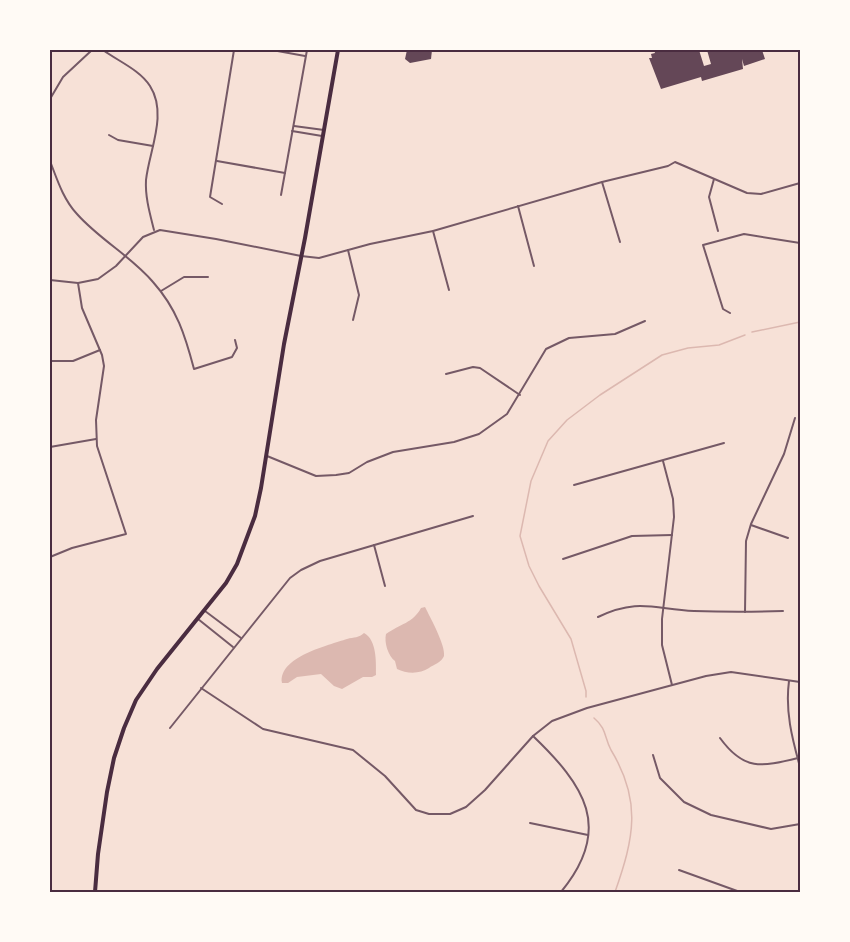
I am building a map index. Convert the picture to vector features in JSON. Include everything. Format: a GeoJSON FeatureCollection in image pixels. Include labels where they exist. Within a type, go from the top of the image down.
{"type":"FeatureCollection","features":[{"type":"Feature","properties":{"kind":"main road"},"geometry":{"type":"LineString","coordinates":[[95,892],[107,792],[114,758],[124,728],[144,687],[226,583],[237,564],[255,516],[338,50]]}},
{"type":"Feature","properties":{"kind":"street"},"geometry":{"type":"LineString","coordinates":[[50,99],[63,77],[92,50]]}},
{"type":"Feature","properties":{"kind":"street"},"geometry":{"type":"LineString","coordinates":[[103,50],[142,77],[150,86],[158,109],[146,188],[154,231]]}},
{"type":"Feature","properties":{"kind":"street"},"geometry":{"type":"LineString","coordinates":[[222,204],[210,197],[234,50]]}},
{"type":"Feature","properties":{"kind":"street"},"geometry":{"type":"LineString","coordinates":[[272,50],[306,56]]}},
{"type":"Feature","properties":{"kind":"street"},"geometry":{"type":"LineString","coordinates":[[281,195],[307,50]]}},
{"type":"Feature","properties":{"kind":"street"},"geometry":{"type":"LineString","coordinates":[[293,126],[324,130]]}},
{"type":"Feature","properties":{"kind":"street"},"geometry":{"type":"LineString","coordinates":[[292,131],[323,136]]}},
{"type":"Feature","properties":{"kind":"street"},"geometry":{"type":"LineString","coordinates":[[109,135],[118,140],[153,146]]}},
{"type":"Feature","properties":{"kind":"street"},"geometry":{"type":"LineString","coordinates":[[50,161],[63,193],[77,214],[147,275],[160,291],[181,325],[194,369],[232,357],[237,348],[236,340]]}},
{"type":"Feature","properties":{"kind":"street"},"geometry":{"type":"LineString","coordinates":[[216,161],[285,173]]}},
{"type":"Feature","properties":{"kind":"street"},"geometry":{"type":"LineString","coordinates":[[50,280],[78,283],[102,277],[116,266],[143,237],[154,231],[171,231],[319,258],[434,231],[602,182],[668,166],[675,162],[747,193],[761,194],[801,183]]}},
{"type":"Feature","properties":{"kind":"street"},"geometry":{"type":"LineString","coordinates":[[714,179],[709,197],[718,231]]}},
{"type":"Feature","properties":{"kind":"street"},"geometry":{"type":"LineString","coordinates":[[602,182],[620,242]]}},
{"type":"Feature","properties":{"kind":"street"},"geometry":{"type":"LineString","coordinates":[[518,206],[534,266]]}},
{"type":"Feature","properties":{"kind":"street"},"geometry":{"type":"LineString","coordinates":[[434,231],[449,290]]}},
{"type":"Feature","properties":{"kind":"street"},"geometry":{"type":"LineString","coordinates":[[730,313],[723,309],[703,245],[744,234],[801,243]]}},
{"type":"Feature","properties":{"kind":"street"},"geometry":{"type":"LineString","coordinates":[[348,250],[359,295],[353,320]]}},
{"type":"Feature","properties":{"kind":"street"},"geometry":{"type":"LineString","coordinates":[[160,291],[184,277],[208,277]]}},
{"type":"Feature","properties":{"kind":"street"},"geometry":{"type":"LineString","coordinates":[[50,556],[126,534],[96,439],[96,414],[104,360],[82,308],[78,283]]}},
{"type":"Feature","properties":{"kind":"street"},"geometry":{"type":"LineString","coordinates":[[267,456],[316,476],[336,475],[349,473],[367,462],[393,452],[454,442],[479,434],[507,414],[546,349],[569,338],[615,334],[645,321]]}},
{"type":"Feature","properties":{"kind":"street"},"geometry":{"type":"LineString","coordinates":[[50,361],[73,361],[100,350]]}},
{"type":"Feature","properties":{"kind":"street"},"geometry":{"type":"LineString","coordinates":[[446,374],[473,367],[480,368],[520,395]]}},
{"type":"Feature","properties":{"kind":"street"},"geometry":{"type":"LineString","coordinates":[[745,612],[746,541],[751,525],[784,454],[795,418]]}},
{"type":"Feature","properties":{"kind":"street"},"geometry":{"type":"LineString","coordinates":[[50,447],[96,439]]}},
{"type":"Feature","properties":{"kind":"street"},"geometry":{"type":"LineString","coordinates":[[574,485],[724,443]]}},
{"type":"Feature","properties":{"kind":"street"},"geometry":{"type":"LineString","coordinates":[[663,461],[673,499],[672,535],[662,619],[662,645],[672,685]]}},
{"type":"Feature","properties":{"kind":"street"},"geometry":{"type":"LineString","coordinates":[[170,728],[290,578],[301,570],[320,561],[473,516]]}},
{"type":"Feature","properties":{"kind":"street"},"geometry":{"type":"LineString","coordinates":[[751,525],[788,538]]}},
{"type":"Feature","properties":{"kind":"street"},"geometry":{"type":"LineString","coordinates":[[562,559],[632,536],[672,535]]}},
{"type":"Feature","properties":{"kind":"street"},"geometry":{"type":"LineString","coordinates":[[374,545],[386,586]]}},
{"type":"Feature","properties":{"kind":"street"},"geometry":{"type":"LineString","coordinates":[[598,617],[629,606],[654,606],[690,611],[783,611]]}},
{"type":"Feature","properties":{"kind":"street"},"geometry":{"type":"LineString","coordinates":[[205,611],[241,638]]}},
{"type":"Feature","properties":{"kind":"street"},"geometry":{"type":"LineString","coordinates":[[198,619],[233,647]]}},
{"type":"Feature","properties":{"kind":"street"},"geometry":{"type":"LineString","coordinates":[[201,688],[263,729],[353,750],[385,776],[416,810],[429,814],[450,814],[466,807],[485,790],[533,736],[552,721],[672,685],[731,672],[801,682]]}},
{"type":"Feature","properties":{"kind":"street"},"geometry":{"type":"LineString","coordinates":[[789,681],[786,699],[788,723],[801,767]]}},
{"type":"Feature","properties":{"kind":"street"},"geometry":{"type":"LineString","coordinates":[[533,736],[568,772],[584,798],[589,816],[588,835],[582,860],[570,882],[561,892]]}},
{"type":"Feature","properties":{"kind":"street"},"geometry":{"type":"LineString","coordinates":[[720,738],[736,756],[748,763],[764,764],[798,758]]}},
{"type":"Feature","properties":{"kind":"street"},"geometry":{"type":"LineString","coordinates":[[653,754],[660,778],[684,802],[711,815],[771,829],[801,824]]}},
{"type":"Feature","properties":{"kind":"street"},"geometry":{"type":"LineString","coordinates":[[530,823],[588,835]]}},
{"type":"Feature","properties":{"kind":"street"},"geometry":{"type":"LineString","coordinates":[[679,870],[741,892],[774,892]]}},
{"type":"Feature","properties":{"kind":"shaded area"},"geometry":{"type":"Polygon","coordinates":[[[425,607],[440,639],[444,656],[439,662],[425,670],[413,673],[401,671],[397,669],[389,652],[386,634],[410,620],[421,608],[425,607]]]}},
{"type":"Feature","properties":{"kind":"shaded area"},"geometry":{"type":"Polygon","coordinates":[[[364,633],[374,646],[376,675],[363,677],[342,689],[334,686],[321,674],[297,677],[288,683],[282,683],[283,674],[296,659],[317,649],[358,637],[364,633]]]}},
{"type":"Feature","properties":{"kind":"building"},"geometry":{"type":"Polygon","coordinates":[[[407,50],[432,50],[431,59],[410,63],[405,59],[407,50]]]}},
{"type":"Feature","properties":{"kind":"building"},"geometry":{"type":"Polygon","coordinates":[[[654,50],[699,50],[704,66],[711,64],[707,50],[762,50],[765,59],[744,66],[742,59],[743,69],[702,81],[701,77],[661,89],[649,58],[652,58],[651,54],[655,53],[654,50]]]}},
{"type":"Feature","properties":{"kind":"waterway"},"geometry":{"type":"LineString","coordinates":[[752,332],[800,322]]}},
{"type":"Feature","properties":{"kind":"waterway"},"geometry":{"type":"LineString","coordinates":[[586,697],[571,639],[529,566],[520,536],[531,481],[548,441],[567,420],[600,395],[662,355],[688,348],[719,345],[745,335]]}},
{"type":"Feature","properties":{"kind":"waterway"},"geometry":{"type":"LineString","coordinates":[[594,718],[603,730],[621,769],[631,803],[632,820],[627,854],[615,892]]}}]}
